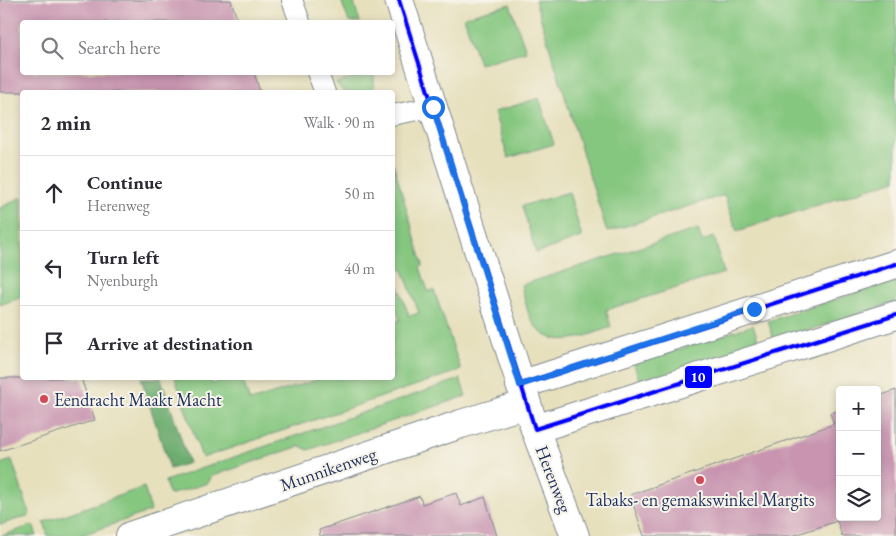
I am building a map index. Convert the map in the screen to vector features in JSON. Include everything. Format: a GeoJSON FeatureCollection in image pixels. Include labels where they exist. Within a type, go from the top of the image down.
{"type":"FeatureCollection","features":[{"type":"Feature","properties":{"kind":"street","name":"Herenweg"},"geometry":{"type":"LineString","coordinates":[[399,0],[527,406],[575,536]]}},
{"type":"Feature","properties":{"kind":"street"},"geometry":{"type":"LineString","coordinates":[[527,406],[896,264]]}},
{"type":"Feature","properties":{"kind":"street"},"geometry":{"type":"LineString","coordinates":[[527,406],[896,315]]}},
{"type":"Feature","properties":{"kind":"street","name":"Munnikenweg"},"geometry":{"type":"LineString","coordinates":[[130,536],[461,424],[527,406]]}},
{"type":"Feature","properties":{"kind":"lane"},"geometry":{"type":"LineString","coordinates":[[292,0],[299,20]]}},
{"type":"Feature","properties":{"kind":"lane"},"geometry":{"type":"LineString","coordinates":[[318,75],[324,90]]}},
{"type":"Feature","properties":{"kind":"lane"},"geometry":{"type":"LineString","coordinates":[[395,114],[433,107]]}},
{"type":"Feature","properties":{"kind":"green space"},"geometry":{"type":"Polygon","coordinates":[[[341,0],[353,0],[359,20],[348,20],[341,0]]]}},
{"type":"Feature","properties":{"kind":"green space"},"geometry":{"type":"Polygon","coordinates":[[[535,0],[896,0],[896,180],[737,231],[724,195],[607,232],[535,0]]]}},
{"type":"Feature","properties":{"kind":"green space"},"geometry":{"type":"Polygon","coordinates":[[[510,4],[526,51],[479,64],[464,17],[510,4]]]}},
{"type":"Feature","properties":{"kind":"green space"},"geometry":{"type":"Polygon","coordinates":[[[360,75],[374,75],[374,90],[342,90],[336,83],[360,75]]]}},
{"type":"Feature","properties":{"kind":"green space"},"geometry":{"type":"Polygon","coordinates":[[[539,98],[554,144],[508,158],[494,112],[539,98]]]}},
{"type":"Feature","properties":{"kind":"green space"},"geometry":{"type":"Polygon","coordinates":[[[395,170],[423,265],[420,267],[428,291],[434,290],[461,370],[202,458],[176,380],[211,380],[212,384],[225,380],[243,380],[250,401],[316,380],[395,380],[395,322],[400,320],[395,306],[395,277],[409,316],[419,313],[402,268],[395,270],[395,261],[399,259],[395,248],[395,170]]]}},
{"type":"Feature","properties":{"kind":"green space"},"geometry":{"type":"Polygon","coordinates":[[[569,192],[582,237],[536,253],[522,206],[569,192]]]}},
{"type":"Feature","properties":{"kind":"green space"},"geometry":{"type":"Polygon","coordinates":[[[20,198],[20,298],[0,305],[0,208],[20,198]]]}},
{"type":"Feature","properties":{"kind":"green space"},"geometry":{"type":"Polygon","coordinates":[[[698,229],[702,241],[714,237],[724,273],[606,310],[611,327],[578,338],[557,339],[547,336],[538,330],[531,319],[521,285],[698,229]]]}},
{"type":"Feature","properties":{"kind":"green space"},"geometry":{"type":"Polygon","coordinates":[[[896,280],[896,302],[774,341],[768,321],[896,280]]]}},
{"type":"Feature","properties":{"kind":"green space"},"geometry":{"type":"Polygon","coordinates":[[[753,325],[760,345],[640,383],[634,364],[753,325]]]}},
{"type":"Feature","properties":{"kind":"green space"},"geometry":{"type":"Polygon","coordinates":[[[460,379],[466,396],[308,450],[300,446],[212,476],[208,483],[169,495],[165,481],[460,379]]]}},
{"type":"Feature","properties":{"kind":"green space"},"geometry":{"type":"Polygon","coordinates":[[[142,380],[162,380],[189,463],[170,469],[142,380]]]}},
{"type":"Feature","properties":{"kind":"green space"},"geometry":{"type":"Polygon","coordinates":[[[12,460],[30,515],[0,525],[0,464],[12,460]]]}},
{"type":"Feature","properties":{"kind":"green space"},"geometry":{"type":"Polygon","coordinates":[[[144,487],[151,511],[79,536],[48,536],[44,522],[144,487]]]}},
{"type":"Feature","properties":{"kind":"green space"},"geometry":{"type":"Polygon","coordinates":[[[33,525],[37,536],[1,536],[33,525]]]}},
{"type":"Feature","properties":{"kind":"building"},"geometry":{"type":"Polygon","coordinates":[[[0,0],[231,0],[237,20],[20,20],[20,75],[255,75],[259,90],[20,90],[20,92],[0,92],[0,0]]]}},
{"type":"Feature","properties":{"kind":"building","name":"Eendracht Maakt Macht"},"geometry":{"type":"Polygon","coordinates":[[[0,378],[20,378],[20,380],[82,380],[95,420],[0,451],[0,378]]]}},
{"type":"Feature","properties":{"kind":"building"},"geometry":{"type":"Polygon","coordinates":[[[896,390],[896,536],[842,536],[837,521],[881,521],[881,396],[896,390]]]}},
{"type":"Feature","properties":{"kind":"building"},"geometry":{"type":"Polygon","coordinates":[[[836,411],[837,521],[792,536],[644,536],[630,495],[834,424],[830,413],[836,411]]]}},
{"type":"Feature","properties":{"kind":"building"},"geometry":{"type":"Polygon","coordinates":[[[456,493],[461,506],[485,497],[497,536],[320,536],[319,530],[420,496],[422,504],[456,493]]]}},
{"type":"Feature","properties":{"kind":"transit line","name":"10"},"geometry":{"type":"LineString","coordinates":[[399,0],[535,429],[896,315]]}},
{"type":"Feature","properties":{"kind":"transit line","name":"10"},"geometry":{"type":"LineString","coordinates":[[520,385],[896,264]]}},
{"type":"Feature","properties":{"kind":"place","name":"Eendracht Maakt Macht"},"geometry":{"type":"Point","coordinates":[44,399]}},
{"type":"Feature","properties":{"kind":"place","name":"Tabaks- en gemakswinkel Margits"},"geometry":{"type":"Point","coordinates":[700,480]}},
{"type":"Feature","properties":{"kind":"route"},"geometry":{"type":"LineString","coordinates":[[433,107],[520,385],[754,309]]}}]}
